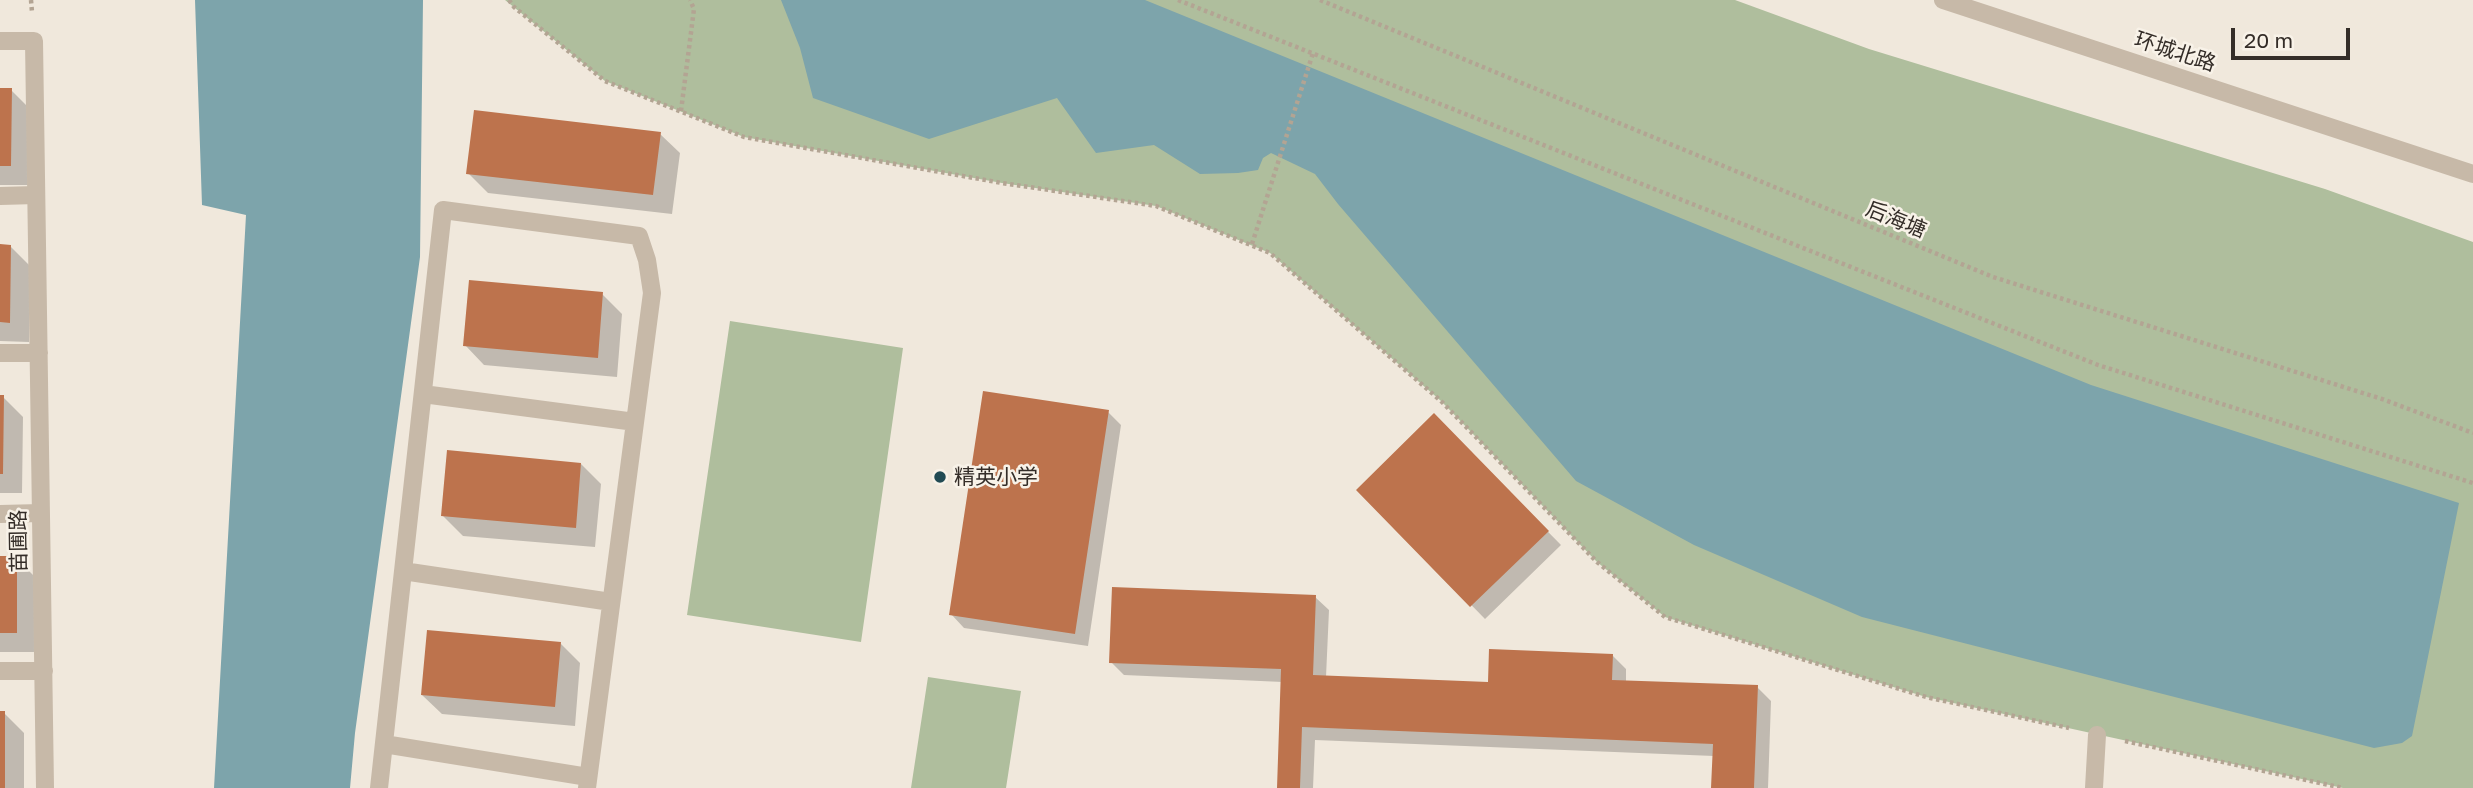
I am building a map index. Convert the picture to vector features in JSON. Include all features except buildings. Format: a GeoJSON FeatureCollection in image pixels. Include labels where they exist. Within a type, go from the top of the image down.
{"type":"FeatureCollection","features":[{"type":"Feature","properties":{"kind":"street","name":"环城北路"},"geometry":{"type":"LineString","coordinates":[[1943,0],[2473,174]]}},
{"type":"Feature","properties":{"kind":"street","name":"苗圃路"},"geometry":{"type":"LineString","coordinates":[[0,41],[34,41],[46,788]]}},
{"type":"Feature","properties":{"kind":"street"},"geometry":{"type":"LineString","coordinates":[[0,195],[37,195]]}},
{"type":"Feature","properties":{"kind":"street"},"geometry":{"type":"LineString","coordinates":[[379,788],[443,210],[639,236],[652,293],[588,782],[384,744]]}},
{"type":"Feature","properties":{"kind":"street"},"geometry":{"type":"LineString","coordinates":[[0,353],[39,353]]}},
{"type":"Feature","properties":{"kind":"street"},"geometry":{"type":"LineString","coordinates":[[423,394],[635,422]]}},
{"type":"Feature","properties":{"kind":"street"},"geometry":{"type":"LineString","coordinates":[[0,513],[41,513]]}},
{"type":"Feature","properties":{"kind":"street"},"geometry":{"type":"LineString","coordinates":[[403,571],[611,602]]}},
{"type":"Feature","properties":{"kind":"street"},"geometry":{"type":"LineString","coordinates":[[0,671],[44,671]]}},
{"type":"Feature","properties":{"kind":"street"},"geometry":{"type":"LineString","coordinates":[[2094,788],[2097,734]]}},
{"type":"Feature","properties":{"kind":"path"},"geometry":{"type":"LineString","coordinates":[[509,0],[513,7],[606,81],[744,137],[1002,184],[1156,206],[1270,253],[1441,401],[1598,562],[1665,617],[1926,697],[2343,788]]}},
{"type":"Feature","properties":{"kind":"path"},"geometry":{"type":"LineString","coordinates":[[681,111],[694,9],[690,0]]}},
{"type":"Feature","properties":{"kind":"path"},"geometry":{"type":"LineString","coordinates":[[1178,0],[2098,365],[2473,483]]}},
{"type":"Feature","properties":{"kind":"path","name":"后海塘"},"geometry":{"type":"LineString","coordinates":[[1320,0],[1993,277],[2382,399],[2473,433]]}},
{"type":"Feature","properties":{"kind":"path"},"geometry":{"type":"LineString","coordinates":[[1252,244],[1313,54]]}},
{"type":"Feature","properties":{"kind":"green space"},"geometry":{"type":"Polygon","coordinates":[[[505,0],[1735,0],[1869,49],[2325,189],[2473,242],[2473,788],[2343,788],[1926,697],[1665,617],[1597,562],[1441,401],[1270,253],[1156,206],[1002,183],[744,137],[605,81],[505,0]]]}},
{"type":"Feature","properties":{"kind":"green space"},"geometry":{"type":"Polygon","coordinates":[[[730,321],[903,348],[861,642],[687,615],[730,321]]]}},
{"type":"Feature","properties":{"kind":"green space"},"geometry":{"type":"Polygon","coordinates":[[[928,677],[1021,691],[1006,788],[911,788],[928,677]]]}},
{"type":"Feature","properties":{"kind":"water"},"geometry":{"type":"Polygon","coordinates":[[[195,0],[423,0],[420,257],[355,733],[350,788],[214,788],[246,215],[202,205],[195,0]]]}},
{"type":"Feature","properties":{"kind":"water"},"geometry":{"type":"Polygon","coordinates":[[[781,0],[1145,0],[2091,385],[2459,503],[2412,736],[2402,743],[2374,748],[1862,617],[1694,545],[1576,481],[1315,174],[1271,153],[1263,158],[1258,170],[1200,174],[1154,145],[1096,153],[1057,98],[929,139],[813,98],[800,48],[781,0]]]}},
{"type":"Feature","properties":{"kind":"place","name":"精英小学"},"geometry":{"type":"Point","coordinates":[940,477]}}]}
